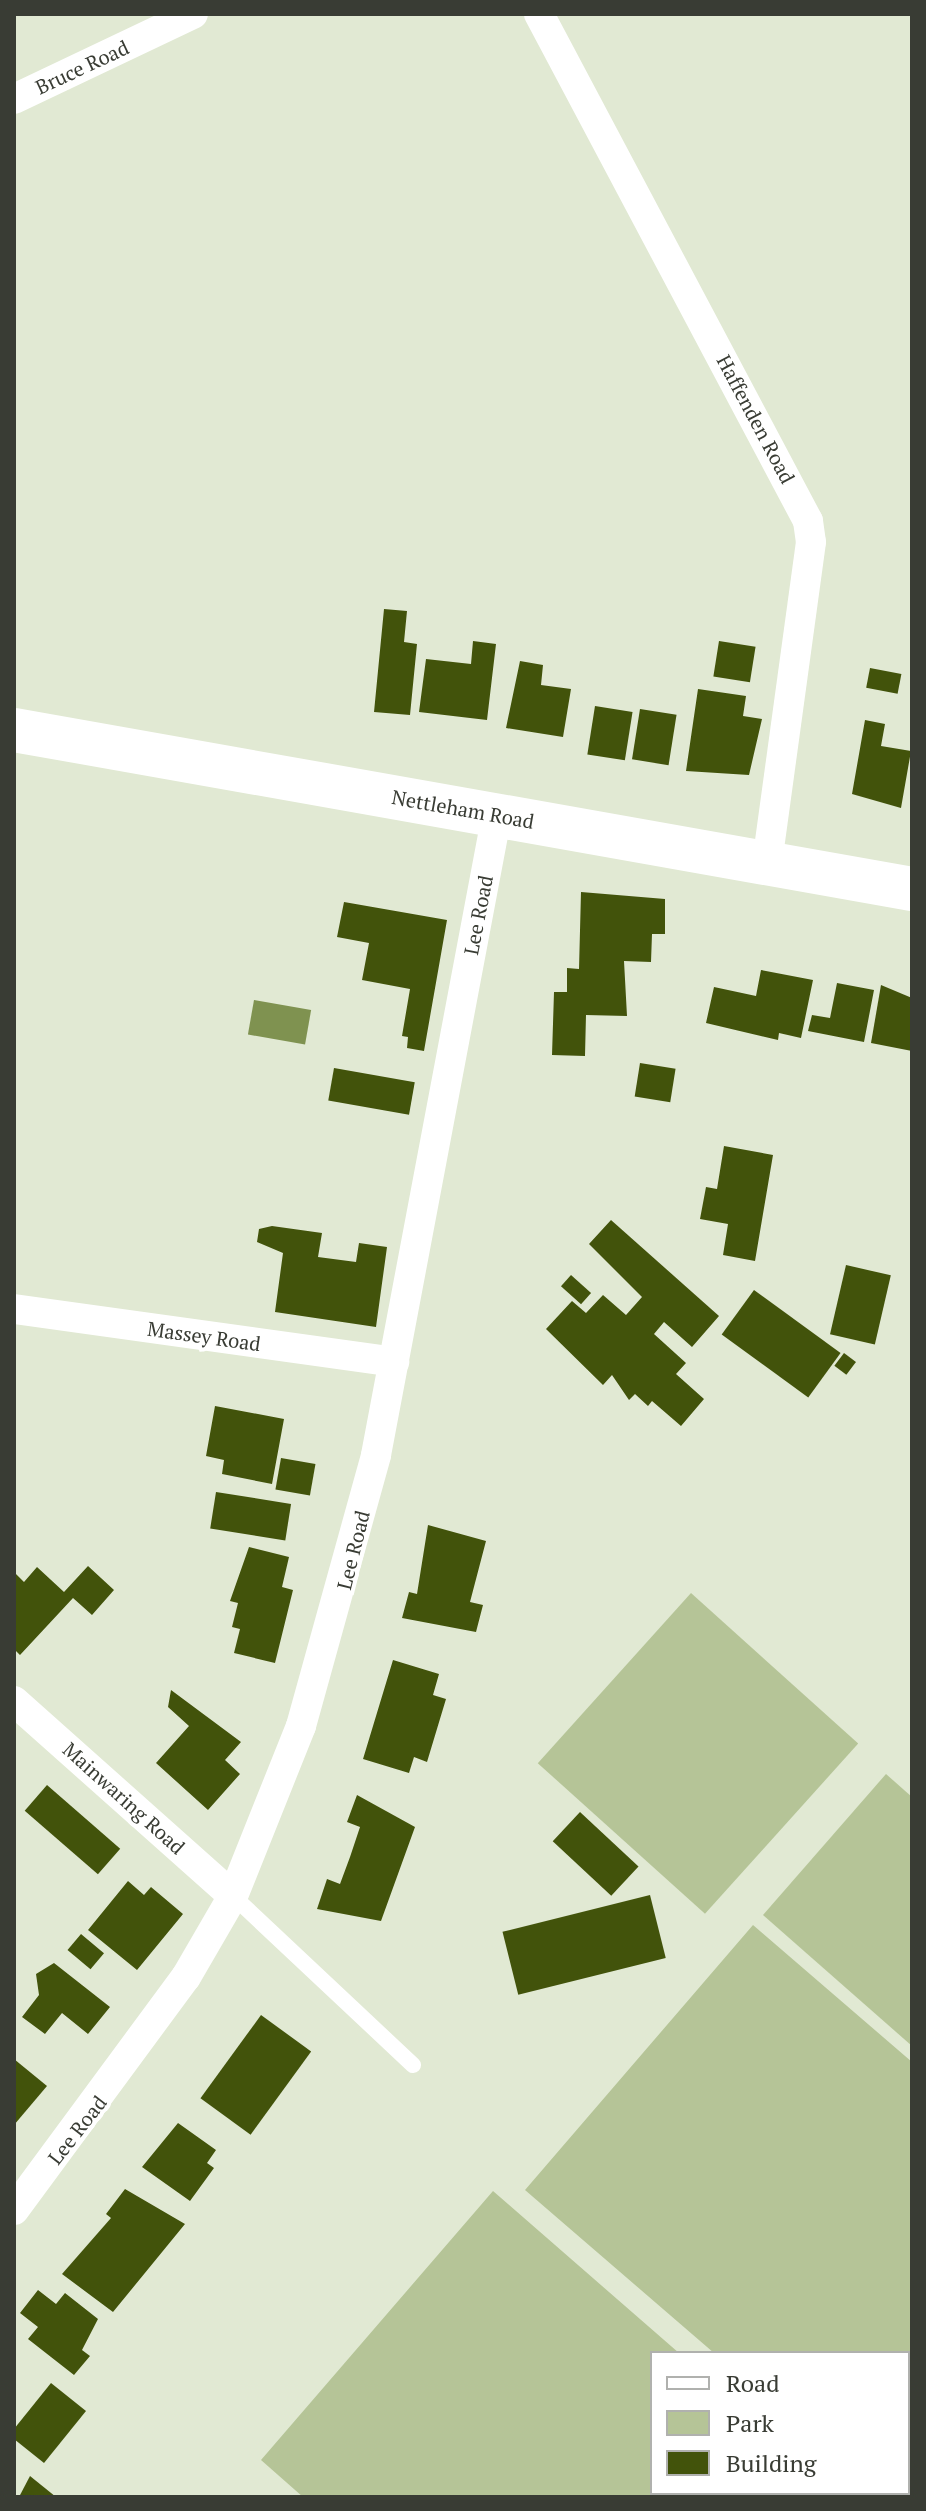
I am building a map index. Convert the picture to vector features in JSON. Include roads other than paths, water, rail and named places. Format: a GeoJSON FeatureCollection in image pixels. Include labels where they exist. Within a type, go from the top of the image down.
{"type":"FeatureCollection","features":[{"type":"Feature","properties":{"kind":"street","name":"Bruce Road"},"geometry":{"type":"LineString","coordinates":[[14,99],[193,14]]}},
{"type":"Feature","properties":{"kind":"street","name":"Haffenden Road"},"geometry":{"type":"LineString","coordinates":[[539,14],[808,521],[767,863]]}},
{"type":"Feature","properties":{"kind":"street","name":"Nettleham Road"},"geometry":{"type":"LineString","coordinates":[[14,730],[912,889]]}},
{"type":"Feature","properties":{"kind":"street","name":"Lee Road"},"geometry":{"type":"LineString","coordinates":[[14,2210],[134,2055],[233,1896],[330,1639],[394,1362],[497,814]]}},
{"type":"Feature","properties":{"kind":"street","name":"Massey Road"},"geometry":{"type":"LineString","coordinates":[[14,1309],[394,1362]]}},
{"type":"Feature","properties":{"kind":"street","name":"Mainwaring Road"},"geometry":{"type":"LineString","coordinates":[[14,1701],[233,1896]]}},
{"type":"Feature","properties":{"kind":"lane"},"geometry":{"type":"LineString","coordinates":[[233,1896],[413,2065]]}}]}
